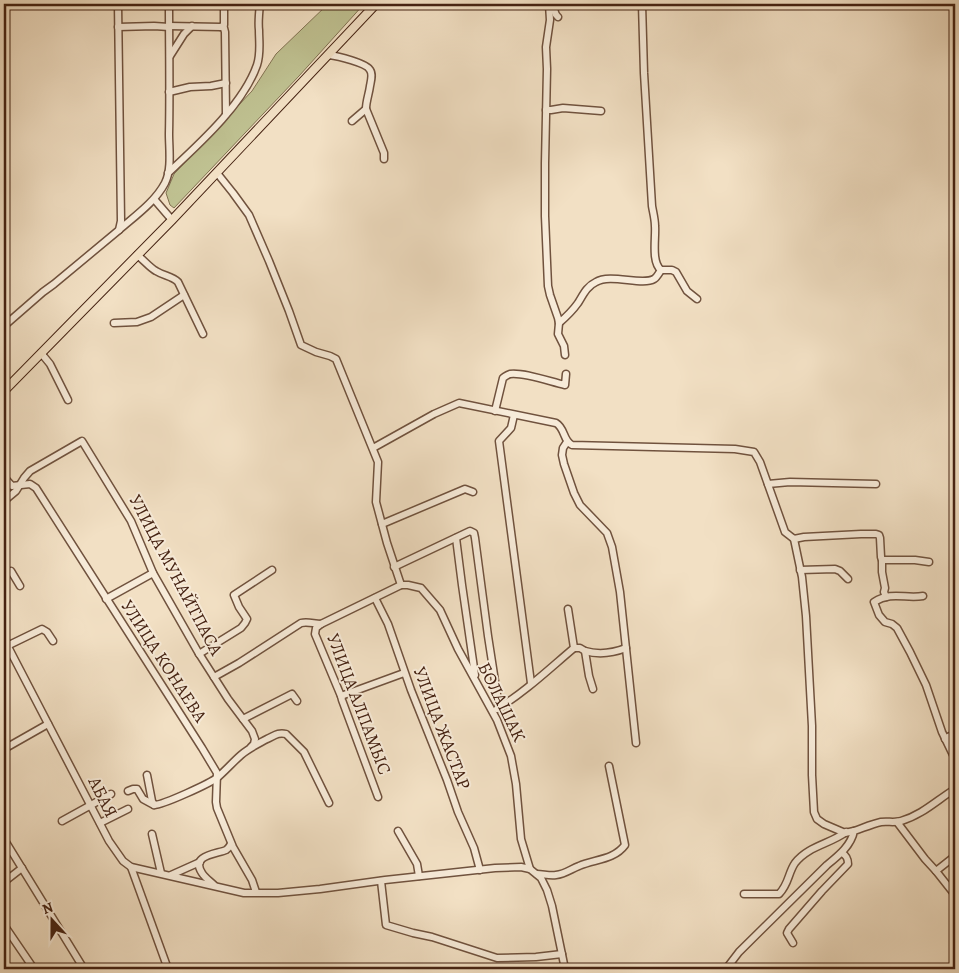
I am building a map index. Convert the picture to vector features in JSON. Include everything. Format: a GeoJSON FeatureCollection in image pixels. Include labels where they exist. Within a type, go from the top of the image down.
{"type":"FeatureCollection","features":[{"type":"Feature","properties":{"kind":"main road"},"geometry":{"type":"LineString","coordinates":[[4,391],[172,220],[376,4]]}},
{"type":"Feature","properties":{"kind":"street"},"geometry":{"type":"LineString","coordinates":[[118,4],[121,221],[119,230]]}},
{"type":"Feature","properties":{"kind":"street"},"geometry":{"type":"LineString","coordinates":[[4,326],[119,230],[154,198],[165,182],[169,159],[169,4]]}},
{"type":"Feature","properties":{"kind":"street"},"geometry":{"type":"LineString","coordinates":[[168,173],[226,115],[247,87],[257,64],[260,46],[258,31],[260,4]]}},
{"type":"Feature","properties":{"kind":"street"},"geometry":{"type":"LineString","coordinates":[[549,4],[550,20],[546,46],[545,216],[548,286],[559,323],[558,334],[564,346],[565,355]]}},
{"type":"Feature","properties":{"kind":"street"},"geometry":{"type":"LineString","coordinates":[[554,4],[554,11],[558,17]]}},
{"type":"Feature","properties":{"kind":"street"},"geometry":{"type":"LineString","coordinates":[[642,4],[644,73],[656,265],[661,270],[676,272],[687,291],[697,299]]}},
{"type":"Feature","properties":{"kind":"street"},"geometry":{"type":"LineString","coordinates":[[224,6],[226,115]]}},
{"type":"Feature","properties":{"kind":"street"},"geometry":{"type":"LineString","coordinates":[[212,26],[216,25],[221,19],[224,6]]}},
{"type":"Feature","properties":{"kind":"street"},"geometry":{"type":"LineString","coordinates":[[169,58],[184,34],[192,26]]}},
{"type":"Feature","properties":{"kind":"street"},"geometry":{"type":"LineString","coordinates":[[118,27],[223,27]]}},
{"type":"Feature","properties":{"kind":"street"},"geometry":{"type":"LineString","coordinates":[[329,55],[357,62],[368,67],[371,71],[366,110],[384,153],[384,159]]}},
{"type":"Feature","properties":{"kind":"street"},"geometry":{"type":"LineString","coordinates":[[170,92],[190,87],[226,83]]}},
{"type":"Feature","properties":{"kind":"street"},"geometry":{"type":"LineString","coordinates":[[546,110],[563,108],[600,110]]}},
{"type":"Feature","properties":{"kind":"street"},"geometry":{"type":"LineString","coordinates":[[352,121],[366,110]]}},
{"type":"Feature","properties":{"kind":"street"},"geometry":{"type":"LineString","coordinates":[[214,677],[239,663],[301,622],[321,624],[401,585],[394,567],[376,502],[378,462],[336,359],[301,345],[290,311],[249,215],[217,173]]}},
{"type":"Feature","properties":{"kind":"street"},"geometry":{"type":"LineString","coordinates":[[154,198],[172,220]]}},
{"type":"Feature","properties":{"kind":"street"},"geometry":{"type":"LineString","coordinates":[[137,256],[155,271],[178,282],[203,334]]}},
{"type":"Feature","properties":{"kind":"street"},"geometry":{"type":"LineString","coordinates":[[559,323],[568,315],[594,282],[600,279],[624,279],[645,282],[656,278],[661,270]]}},
{"type":"Feature","properties":{"kind":"street"},"geometry":{"type":"LineString","coordinates":[[114,323],[137,322],[151,316],[184,295]]}},
{"type":"Feature","properties":{"kind":"street"},"geometry":{"type":"LineString","coordinates":[[41,354],[50,364],[68,400]]}},
{"type":"Feature","properties":{"kind":"street"},"geometry":{"type":"LineString","coordinates":[[495,411],[506,376],[510,374],[523,374],[565,385],[566,374]]}},
{"type":"Feature","properties":{"kind":"street"},"geometry":{"type":"LineString","coordinates":[[373,448],[434,414],[459,403],[556,423],[560,426],[567,442],[572,445],[744,450],[754,452],[760,462],[785,532],[794,539],[802,577],[812,707],[813,802],[817,819],[824,824],[846,832],[882,822],[897,822],[918,814],[955,789]]}},
{"type":"Feature","properties":{"kind":"street"},"geometry":{"type":"LineString","coordinates":[[514,415],[512,428],[499,441],[531,683]]}},
{"type":"Feature","properties":{"kind":"street","name":"УЛИЦА МУНАЙТПАСА"},"geometry":{"type":"LineString","coordinates":[[19,485],[30,471],[82,441],[131,521],[153,573],[199,654],[254,736],[255,741],[251,747]]}},
{"type":"Feature","properties":{"kind":"street"},"geometry":{"type":"LineString","coordinates":[[567,442],[563,448],[562,455],[574,493],[580,505],[607,532],[612,547],[620,592],[636,743]]}},
{"type":"Feature","properties":{"kind":"street","name":"УЛИЦА КОНАЕВА"},"geometry":{"type":"LineString","coordinates":[[4,477],[12,486],[30,484],[36,488],[202,748],[217,773],[216,802],[231,844],[252,880],[256,892]]}},
{"type":"Feature","properties":{"kind":"street"},"geometry":{"type":"LineString","coordinates":[[768,484],[790,482],[876,484]]}},
{"type":"Feature","properties":{"kind":"street"},"geometry":{"type":"LineString","coordinates":[[4,501],[16,491],[19,485]]}},
{"type":"Feature","properties":{"kind":"street"},"geometry":{"type":"LineString","coordinates":[[382,524],[465,489],[473,492]]}},
{"type":"Feature","properties":{"kind":"street"},"geometry":{"type":"LineString","coordinates":[[394,567],[470,531],[474,533],[496,709],[524,691],[531,683],[574,648],[590,652],[611,653],[626,648]]}},
{"type":"Feature","properties":{"kind":"street"},"geometry":{"type":"LineString","coordinates":[[794,539],[879,535],[886,597]]}},
{"type":"Feature","properties":{"kind":"street"},"geometry":{"type":"LineString","coordinates":[[456,538],[475,680]]}},
{"type":"Feature","properties":{"kind":"street"},"geometry":{"type":"LineString","coordinates":[[882,560],[929,562]]}},
{"type":"Feature","properties":{"kind":"street"},"geometry":{"type":"LineString","coordinates":[[800,570],[835,569],[848,579]]}},
{"type":"Feature","properties":{"kind":"street"},"geometry":{"type":"LineString","coordinates":[[199,654],[241,628],[247,619],[234,595],[272,570]]}},
{"type":"Feature","properties":{"kind":"street"},"geometry":{"type":"LineString","coordinates":[[4,575],[11,571],[20,586]]}},
{"type":"Feature","properties":{"kind":"street"},"geometry":{"type":"LineString","coordinates":[[106,599],[153,573]]}},
{"type":"Feature","properties":{"kind":"street","name":"БОЛАШАК"},"geometry":{"type":"LineString","coordinates":[[401,585],[421,588],[440,610],[475,680],[496,709],[511,756],[516,784],[521,839],[530,869]]}},
{"type":"Feature","properties":{"kind":"street"},"geometry":{"type":"LineString","coordinates":[[923,596],[900,595],[886,597],[874,602],[879,615],[885,622],[897,628],[900,633],[926,685],[945,739],[955,759]]}},
{"type":"Feature","properties":{"kind":"street","name":"УЛИЦА ЖАСТАР"},"geometry":{"type":"LineString","coordinates":[[375,598],[388,624],[404,673],[474,848],[480,870]]}},
{"type":"Feature","properties":{"kind":"street"},"geometry":{"type":"LineString","coordinates":[[568,609],[574,648]]}},
{"type":"Feature","properties":{"kind":"street","name":"УЛИЦА АЛПАМЫС"},"geometry":{"type":"LineString","coordinates":[[321,624],[316,628],[315,634],[318,644],[341,696],[378,797]]}},
{"type":"Feature","properties":{"kind":"street"},"geometry":{"type":"LineString","coordinates":[[8,646],[42,630],[47,632],[53,641]]}},
{"type":"Feature","properties":{"kind":"street","name":"АБАЯ"},"geometry":{"type":"LineString","coordinates":[[4,639],[109,841],[123,861],[131,867],[168,969]]}},
{"type":"Feature","properties":{"kind":"street"},"geometry":{"type":"LineString","coordinates":[[584,651],[592,689]]}},
{"type":"Feature","properties":{"kind":"street"},"geometry":{"type":"LineString","coordinates":[[341,696],[404,673]]}},
{"type":"Feature","properties":{"kind":"street"},"geometry":{"type":"LineString","coordinates":[[243,719],[292,694],[297,701]]}},
{"type":"Feature","properties":{"kind":"street"},"geometry":{"type":"LineString","coordinates":[[4,749],[48,724]]}},
{"type":"Feature","properties":{"kind":"street"},"geometry":{"type":"LineString","coordinates":[[128,791],[137,788],[144,800],[154,805],[165,803],[217,778],[251,747],[279,733],[286,734],[304,752],[329,803]]}},
{"type":"Feature","properties":{"kind":"street"},"geometry":{"type":"LineString","coordinates":[[945,739],[955,734]]}},
{"type":"Feature","properties":{"kind":"street"},"geometry":{"type":"LineString","coordinates":[[536,874],[554,876],[561,874],[586,863],[614,855],[626,845],[609,766]]}},
{"type":"Feature","properties":{"kind":"street"},"geometry":{"type":"LineString","coordinates":[[147,775],[154,805]]}},
{"type":"Feature","properties":{"kind":"street"},"geometry":{"type":"LineString","coordinates":[[62,821],[111,794]]}},
{"type":"Feature","properties":{"kind":"street"},"geometry":{"type":"LineString","coordinates":[[100,823],[128,809]]}},
{"type":"Feature","properties":{"kind":"street"},"geometry":{"type":"LineString","coordinates":[[897,822],[955,895]]}},
{"type":"Feature","properties":{"kind":"street"},"geometry":{"type":"LineString","coordinates":[[398,831],[417,864],[419,876]]}},
{"type":"Feature","properties":{"kind":"street"},"geometry":{"type":"LineString","coordinates":[[726,969],[740,952],[842,852],[853,837],[854,831]]}},
{"type":"Feature","properties":{"kind":"street"},"geometry":{"type":"LineString","coordinates":[[744,894],[779,894],[787,883],[795,863],[803,855],[846,832]]}},
{"type":"Feature","properties":{"kind":"street"},"geometry":{"type":"LineString","coordinates":[[152,834],[161,873]]}},
{"type":"Feature","properties":{"kind":"street"},"geometry":{"type":"LineString","coordinates":[[4,839],[84,969]]}},
{"type":"Feature","properties":{"kind":"street"},"geometry":{"type":"LineString","coordinates":[[170,875],[200,862],[208,854],[227,849],[231,844]]}},
{"type":"Feature","properties":{"kind":"street"},"geometry":{"type":"LineString","coordinates":[[793,943],[788,933],[789,929],[848,864],[846,855],[842,852]]}},
{"type":"Feature","properties":{"kind":"street"},"geometry":{"type":"LineString","coordinates":[[936,870],[955,856]]}},
{"type":"Feature","properties":{"kind":"street"},"geometry":{"type":"LineString","coordinates":[[200,862],[202,872],[216,886]]}},
{"type":"Feature","properties":{"kind":"street"},"geometry":{"type":"LineString","coordinates":[[131,867],[244,893],[278,893],[320,889],[508,867],[530,869],[541,878],[547,890],[565,969]]}},
{"type":"Feature","properties":{"kind":"street"},"geometry":{"type":"LineString","coordinates":[[4,882],[22,868]]}},
{"type":"Feature","properties":{"kind":"street"},"geometry":{"type":"LineString","coordinates":[[381,881],[386,925],[432,937],[497,958],[562,954]]}},
{"type":"Feature","properties":{"kind":"street"},"geometry":{"type":"LineString","coordinates":[[4,925],[34,969]]}},
{"type":"Feature","properties":{"kind":"green space"},"geometry":{"type":"Polygon","coordinates":[[[328,4],[364,4],[299,76],[174,208],[170,205],[166,193],[174,174],[252,91],[276,54],[328,4]]]}}]}
